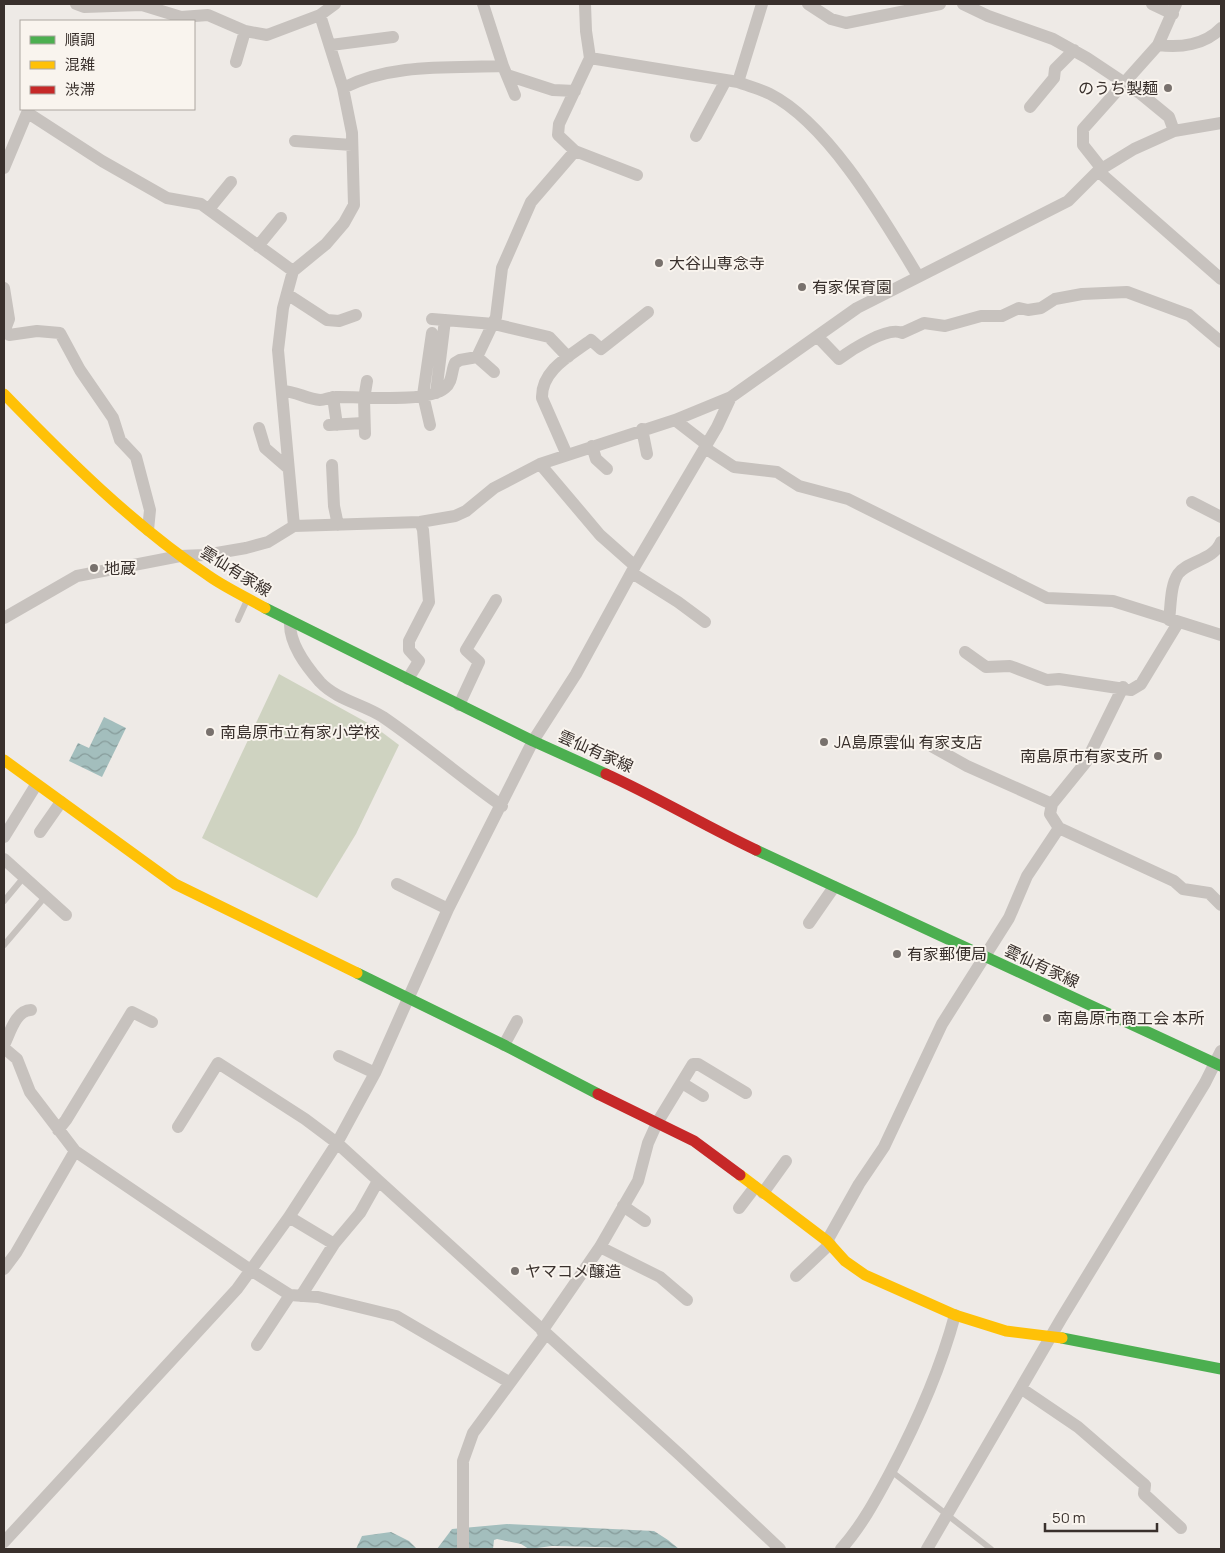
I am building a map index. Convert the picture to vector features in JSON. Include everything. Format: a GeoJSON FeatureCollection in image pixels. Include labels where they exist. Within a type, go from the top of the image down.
{"type":"FeatureCollection","features":[{"type":"Feature","properties":{"kind":"main road","name":"雲仙有家線"},"geometry":{"type":"LineString","coordinates":[[4,394],[48,439],[148,530],[180,556],[248,599],[290,622],[533,741],[642,790],[709,828],[1218,1065]]}},
{"type":"Feature","properties":{"kind":"main road"},"geometry":{"type":"LineString","coordinates":[[4,760],[175,884],[306,946],[407,999],[504,1045],[580,1087],[621,1104],[694,1141],[828,1242],[845,1261],[865,1275],[955,1315],[1006,1331],[1052,1336],[1221,1369]]}},
{"type":"Feature","properties":{"kind":"street"},"geometry":{"type":"LineString","coordinates":[[76,4],[84,7],[142,4],[171,18],[208,15],[245,31],[267,35],[320,15],[335,4]]}},
{"type":"Feature","properties":{"kind":"street"},"geometry":{"type":"LineString","coordinates":[[483,4],[515,95]]}},
{"type":"Feature","properties":{"kind":"street"},"geometry":{"type":"LineString","coordinates":[[585,4],[590,58],[559,124],[558,135],[575,150],[637,175]]}},
{"type":"Feature","properties":{"kind":"street"},"geometry":{"type":"LineString","coordinates":[[696,136],[732,81],[762,4]]}},
{"type":"Feature","properties":{"kind":"street"},"geometry":{"type":"LineString","coordinates":[[808,4],[832,19],[846,23],[940,4]]}},
{"type":"Feature","properties":{"kind":"street"},"geometry":{"type":"LineString","coordinates":[[963,4],[988,16],[1053,38],[1074,50],[1125,83],[1170,117],[1174,131]]}},
{"type":"Feature","properties":{"kind":"street"},"geometry":{"type":"LineString","coordinates":[[1152,4],[1175,9],[1158,45],[1084,129],[1083,145],[1100,170],[1221,279]]}},
{"type":"Feature","properties":{"kind":"street"},"geometry":{"type":"LineString","coordinates":[[294,526],[278,350],[287,294],[293,271],[332,237],[344,223],[354,205],[352,133],[343,88],[320,15]]}},
{"type":"Feature","properties":{"kind":"street"},"geometry":{"type":"LineString","coordinates":[[1158,45],[1173,47],[1194,44],[1214,36],[1221,28]]}},
{"type":"Feature","properties":{"kind":"street"},"geometry":{"type":"LineString","coordinates":[[236,62],[245,31]]}},
{"type":"Feature","properties":{"kind":"street"},"geometry":{"type":"LineString","coordinates":[[331,46],[393,37]]}},
{"type":"Feature","properties":{"kind":"street"},"geometry":{"type":"LineString","coordinates":[[1030,107],[1054,78],[1055,70],[1074,50]]}},
{"type":"Feature","properties":{"kind":"street"},"geometry":{"type":"LineString","coordinates":[[590,58],[732,81],[770,93],[792,108],[838,153],[918,276]]}},
{"type":"Feature","properties":{"kind":"street"},"geometry":{"type":"LineString","coordinates":[[343,88],[358,80],[390,72],[445,67],[505,70],[553,90],[575,91]]}},
{"type":"Feature","properties":{"kind":"street"},"geometry":{"type":"LineString","coordinates":[[4,168],[27,113],[167,198],[195,203],[208,209],[293,271]]}},
{"type":"Feature","properties":{"kind":"street"},"geometry":{"type":"LineString","coordinates":[[4,618],[77,576],[180,556],[205,555],[246,548],[268,542],[294,526],[420,522],[455,516],[466,511],[494,488],[540,464],[642,429],[675,420],[731,396],[857,308],[1068,201],[1100,170],[1134,149],[1174,131],[1221,123]]}},
{"type":"Feature","properties":{"kind":"street"},"geometry":{"type":"LineString","coordinates":[[296,141],[352,146]]}},
{"type":"Feature","properties":{"kind":"street"},"geometry":{"type":"LineString","coordinates":[[477,357],[494,324],[502,268],[531,202],[575,150]]}},
{"type":"Feature","properties":{"kind":"street"},"geometry":{"type":"LineString","coordinates":[[208,209],[231,182]]}},
{"type":"Feature","properties":{"kind":"street"},"geometry":{"type":"LineString","coordinates":[[258,246],[281,218]]}},
{"type":"Feature","properties":{"kind":"street"},"geometry":{"type":"LineString","coordinates":[[4,288],[10,319],[5,331],[9,335],[37,331],[60,333],[80,370],[113,418],[120,440],[136,457],[150,510],[148,530]]}},
{"type":"Feature","properties":{"kind":"street"},"geometry":{"type":"LineString","coordinates":[[818,337],[839,359],[885,333],[896,330],[902,333],[924,323],[945,326],[980,316],[1002,316],[1019,308],[1028,310],[1041,308],[1055,299],[1082,294],[1127,292],[1189,315],[1221,342]]}},
{"type":"Feature","properties":{"kind":"street"},"geometry":{"type":"LineString","coordinates":[[287,294],[327,320],[339,321],[356,315]]}},
{"type":"Feature","properties":{"kind":"street"},"geometry":{"type":"LineString","coordinates":[[567,455],[542,398],[542,389],[552,369],[591,340],[601,349],[648,312]]}},
{"type":"Feature","properties":{"kind":"street"},"geometry":{"type":"LineString","coordinates":[[432,319],[494,324],[549,337],[568,357]]}},
{"type":"Feature","properties":{"kind":"street"},"geometry":{"type":"LineString","coordinates":[[429,394],[445,320]]}},
{"type":"Feature","properties":{"kind":"street"},"geometry":{"type":"LineString","coordinates":[[430,424],[429,394],[432,334]]}},
{"type":"Feature","properties":{"kind":"street"},"geometry":{"type":"LineString","coordinates":[[282,391],[321,400],[334,397],[364,399],[429,394],[446,387],[455,363],[460,360],[477,357]]}},
{"type":"Feature","properties":{"kind":"street"},"geometry":{"type":"LineString","coordinates":[[477,357],[494,372]]}},
{"type":"Feature","properties":{"kind":"street"},"geometry":{"type":"LineString","coordinates":[[334,397],[332,425],[364,429],[364,399],[367,381]]}},
{"type":"Feature","properties":{"kind":"street"},"geometry":{"type":"LineString","coordinates":[[4,1542],[237,1289],[252,1271],[289,1217],[337,1143],[375,1073],[448,909],[502,806],[533,741],[576,674],[633,569],[721,420],[731,396]]}},
{"type":"Feature","properties":{"kind":"street"},"geometry":{"type":"LineString","coordinates":[[675,420],[705,446],[734,467],[777,472],[799,486],[828,492],[855,502],[1047,598],[1112,601],[1221,636]]}},
{"type":"Feature","properties":{"kind":"street"},"geometry":{"type":"LineString","coordinates":[[259,428],[265,448],[288,468]]}},
{"type":"Feature","properties":{"kind":"street"},"geometry":{"type":"LineString","coordinates":[[642,429],[647,454]]}},
{"type":"Feature","properties":{"kind":"street"},"geometry":{"type":"LineString","coordinates":[[592,446],[596,459],[607,468]]}},
{"type":"Feature","properties":{"kind":"street"},"geometry":{"type":"LineString","coordinates":[[332,464],[334,506],[338,524]]}},
{"type":"Feature","properties":{"kind":"street"},"geometry":{"type":"LineString","coordinates":[[540,464],[633,569],[705,622]]}},
{"type":"Feature","properties":{"kind":"street"},"geometry":{"type":"LineString","coordinates":[[1192,502],[1221,517]]}},
{"type":"Feature","properties":{"kind":"street"},"geometry":{"type":"LineString","coordinates":[[408,679],[419,661],[409,650],[409,641],[429,602],[423,530],[420,522]]}},
{"type":"Feature","properties":{"kind":"street"},"geometry":{"type":"LineString","coordinates":[[965,652],[986,667],[1010,666],[1047,680],[1059,679],[1123,687],[1130,690],[1141,684],[1173,621],[1174,583],[1179,572],[1206,558],[1221,542]]}},
{"type":"Feature","properties":{"kind":"street"},"geometry":{"type":"LineString","coordinates":[[459,704],[480,662],[466,650],[496,600]]}},
{"type":"Feature","properties":{"kind":"street"},"geometry":{"type":"LineString","coordinates":[[290,622],[290,633],[297,650],[320,682],[330,691],[381,716],[502,806]]}},
{"type":"Feature","properties":{"kind":"street"},"geometry":{"type":"LineString","coordinates":[[1123,687],[1086,762],[1052,804],[1050,814],[1059,828],[1174,881],[1183,889],[1209,893],[1221,905]]}},
{"type":"Feature","properties":{"kind":"street"},"geometry":{"type":"LineString","coordinates":[[933,747],[967,766],[1052,804]]}},
{"type":"Feature","properties":{"kind":"street"},"geometry":{"type":"LineString","coordinates":[[4,837],[36,785]]}},
{"type":"Feature","properties":{"kind":"street"},"geometry":{"type":"LineString","coordinates":[[40,832],[61,802]]}},
{"type":"Feature","properties":{"kind":"street"},"geometry":{"type":"LineString","coordinates":[[796,1276],[828,1242],[859,1184],[884,1147],[942,1024],[1009,918],[1027,876],[1059,828]]}},
{"type":"Feature","properties":{"kind":"street"},"geometry":{"type":"LineString","coordinates":[[4,859],[66,915]]}},
{"type":"Feature","properties":{"kind":"street"},"geometry":{"type":"LineString","coordinates":[[397,884],[448,909]]}},
{"type":"Feature","properties":{"kind":"street"},"geometry":{"type":"LineString","coordinates":[[809,923],[834,887]]}},
{"type":"Feature","properties":{"kind":"street"},"geometry":{"type":"LineString","coordinates":[[31,1010],[25,1010],[20,1014],[4,1047],[17,1059],[30,1092],[75,1151],[252,1271],[296,1295],[361,1306],[396,1316],[509,1382]]}},
{"type":"Feature","properties":{"kind":"street"},"geometry":{"type":"LineString","coordinates":[[58,1130],[132,1012],[152,1022]]}},
{"type":"Feature","properties":{"kind":"street"},"geometry":{"type":"LineString","coordinates":[[504,1045],[517,1021]]}},
{"type":"Feature","properties":{"kind":"street"},"geometry":{"type":"LineString","coordinates":[[926,1549],[1052,1336],[1218,1065],[1221,1051]]}},
{"type":"Feature","properties":{"kind":"street"},"geometry":{"type":"LineString","coordinates":[[339,1056],[375,1073]]}},
{"type":"Feature","properties":{"kind":"street"},"geometry":{"type":"LineString","coordinates":[[178,1127],[218,1063],[305,1119],[337,1143],[680,1455],[780,1549]]}},
{"type":"Feature","properties":{"kind":"street"},"geometry":{"type":"LineString","coordinates":[[464,1549],[461,1498],[463,1461],[473,1433],[544,1333],[600,1247],[638,1181],[648,1143],[657,1123],[694,1064],[698,1064],[746,1093]]}},
{"type":"Feature","properties":{"kind":"street"},"geometry":{"type":"LineString","coordinates":[[682,1083],[703,1096]]}},
{"type":"Feature","properties":{"kind":"street"},"geometry":{"type":"LineString","coordinates":[[4,1269],[16,1253],[75,1151]]}},
{"type":"Feature","properties":{"kind":"street"},"geometry":{"type":"LineString","coordinates":[[739,1208],[786,1161]]}},
{"type":"Feature","properties":{"kind":"street"},"geometry":{"type":"LineString","coordinates":[[257,1345],[360,1212],[378,1181]]}},
{"type":"Feature","properties":{"kind":"street"},"geometry":{"type":"LineString","coordinates":[[623,1206],[645,1221]]}},
{"type":"Feature","properties":{"kind":"street"},"geometry":{"type":"LineString","coordinates":[[289,1217],[334,1244]]}},
{"type":"Feature","properties":{"kind":"street"},"geometry":{"type":"LineString","coordinates":[[600,1247],[660,1277],[686,1300]]}},
{"type":"Feature","properties":{"kind":"street"},"geometry":{"type":"LineString","coordinates":[[841,1549],[874,1502],[920,1414],[945,1353],[955,1315]]}},
{"type":"Feature","properties":{"kind":"street"},"geometry":{"type":"LineString","coordinates":[[1022,1388],[1078,1427],[1144,1486],[1144,1494],[1181,1528]]}},
{"type":"Feature","properties":{"kind":"lane"},"geometry":{"type":"LineString","coordinates":[[238,620],[248,599]]}},
{"type":"Feature","properties":{"kind":"lane"},"geometry":{"type":"LineString","coordinates":[[4,901],[24,877]]}},
{"type":"Feature","properties":{"kind":"lane"},"geometry":{"type":"LineString","coordinates":[[4,946],[45,897]]}},
{"type":"Feature","properties":{"kind":"lane"},"geometry":{"type":"LineString","coordinates":[[891,1471],[991,1549]]}},
{"type":"Feature","properties":{"kind":"green space"},"geometry":{"type":"Polygon","coordinates":[[[279,674],[375,727],[399,745],[356,834],[317,898],[202,838],[279,674]]]}},
{"type":"Feature","properties":{"kind":"water"},"geometry":{"type":"Polygon","coordinates":[[[104,717],[126,728],[102,777],[69,761],[78,743],[89,748],[104,717]]]}},
{"type":"Feature","properties":{"kind":"water"},"geometry":{"type":"Polygon","coordinates":[[[507,1524],[654,1531],[679,1549],[552,1546],[529,1549],[521,1544],[497,1539],[494,1540],[493,1549],[437,1549],[452,1529],[507,1524]]]}},
{"type":"Feature","properties":{"kind":"water"},"geometry":{"type":"Polygon","coordinates":[[[391,1532],[409,1541],[417,1549],[356,1549],[362,1536],[391,1532]]]}},
{"type":"Feature","properties":{"kind":"traffic: fast"},"geometry":{"type":"LineString","coordinates":[[265,608],[533,741],[606,774]]}},
{"type":"Feature","properties":{"kind":"traffic: fast"},"geometry":{"type":"LineString","coordinates":[[756,850],[1221,1066]]}},
{"type":"Feature","properties":{"kind":"traffic: fast"},"geometry":{"type":"LineString","coordinates":[[357,973],[504,1045],[598,1094]]}},
{"type":"Feature","properties":{"kind":"traffic: fast"},"geometry":{"type":"LineString","coordinates":[[1062,1338],[1221,1369]]}},
{"type":"Feature","properties":{"kind":"traffic: slow"},"geometry":{"type":"LineString","coordinates":[[4,394],[52,443],[127,513],[181,556],[216,580],[265,608]]}},
{"type":"Feature","properties":{"kind":"traffic: slow"},"geometry":{"type":"LineString","coordinates":[[4,760],[175,884],[357,973]]}},
{"type":"Feature","properties":{"kind":"traffic: slow"},"geometry":{"type":"LineString","coordinates":[[740,1175],[827,1241],[845,1261],[865,1275],[955,1315],[1006,1331],[1062,1338]]}},
{"type":"Feature","properties":{"kind":"traffic: jam"},"geometry":{"type":"LineString","coordinates":[[606,774],[756,850]]}},
{"type":"Feature","properties":{"kind":"traffic: jam"},"geometry":{"type":"LineString","coordinates":[[598,1094],[694,1141],[740,1175]]}},
{"type":"Feature","properties":{"kind":"place","name":"のうち製麺"},"geometry":{"type":"Point","coordinates":[1168,88]}},
{"type":"Feature","properties":{"kind":"place","name":"大谷山専念寺"},"geometry":{"type":"Point","coordinates":[659,263]}},
{"type":"Feature","properties":{"kind":"place","name":"有家保育園"},"geometry":{"type":"Point","coordinates":[802,287]}},
{"type":"Feature","properties":{"kind":"place","name":"地蔵"},"geometry":{"type":"Point","coordinates":[94,568]}},
{"type":"Feature","properties":{"kind":"place","name":"南島原市立有家小学校"},"geometry":{"type":"Point","coordinates":[210,732]}},
{"type":"Feature","properties":{"kind":"place","name":"JA島原雲仙 有家支店"},"geometry":{"type":"Point","coordinates":[824,742]}},
{"type":"Feature","properties":{"kind":"place","name":"南島原市有家支所"},"geometry":{"type":"Point","coordinates":[1158,756]}},
{"type":"Feature","properties":{"kind":"place","name":"有家郵便局"},"geometry":{"type":"Point","coordinates":[897,954]}},
{"type":"Feature","properties":{"kind":"place","name":"南島原市商工会 本所"},"geometry":{"type":"Point","coordinates":[1047,1018]}},
{"type":"Feature","properties":{"kind":"place","name":"ヤマコメ醸造"},"geometry":{"type":"Point","coordinates":[515,1271]}}]}
